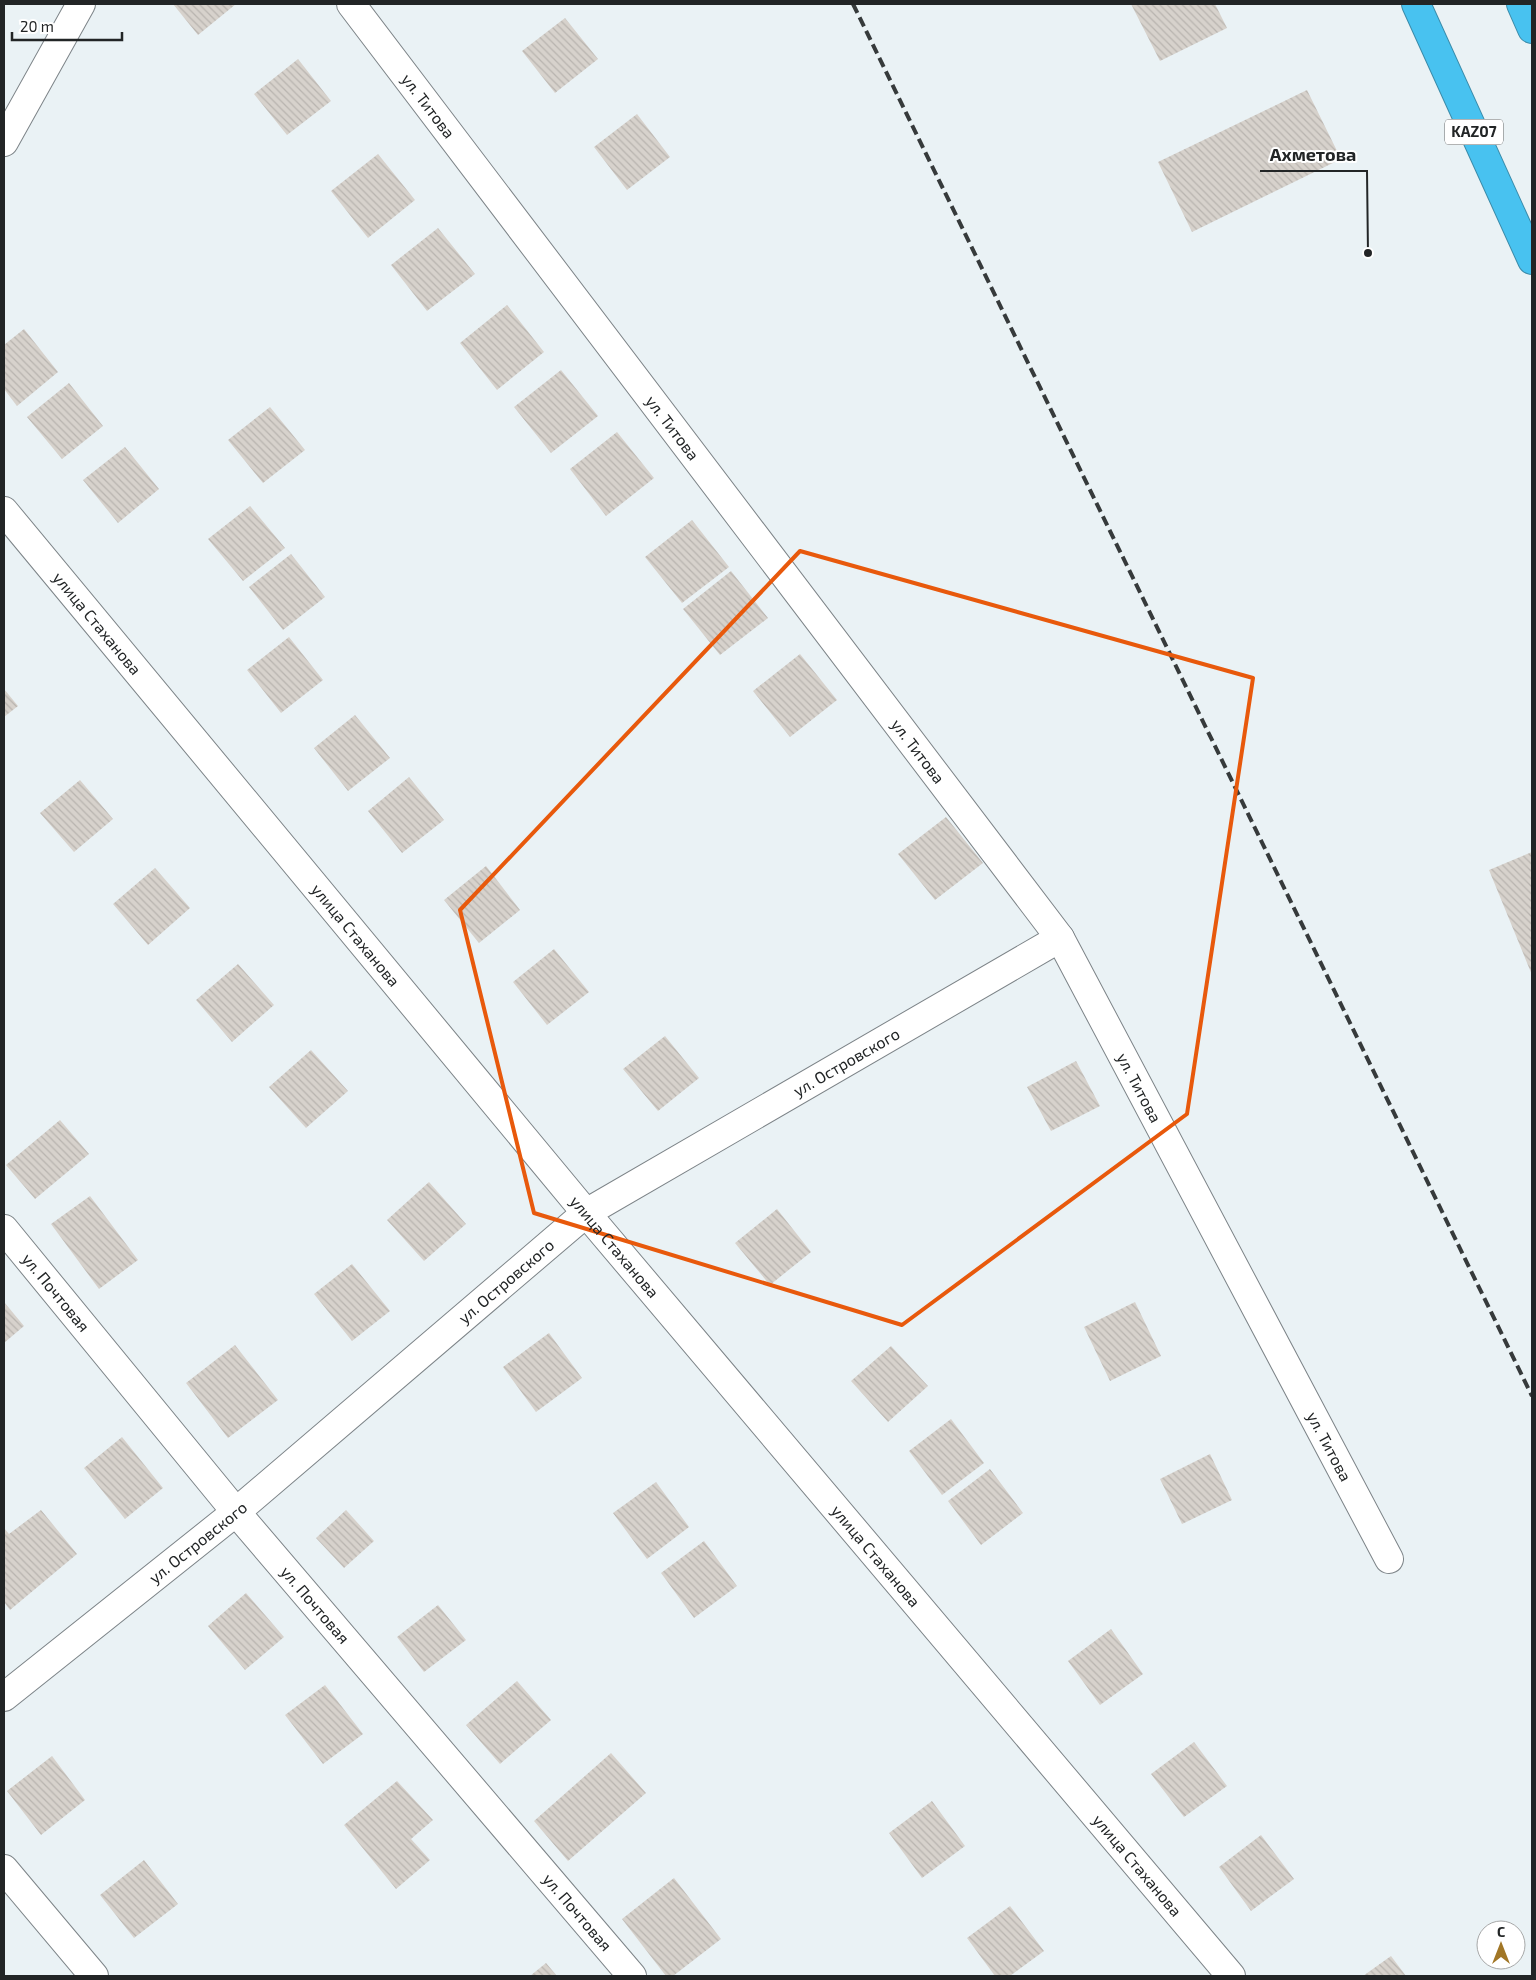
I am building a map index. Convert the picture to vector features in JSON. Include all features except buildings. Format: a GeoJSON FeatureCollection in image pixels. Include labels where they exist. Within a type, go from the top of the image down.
{"type":"FeatureCollection","features":[{"type":"Feature","properties":{"kind":"highway","name":"KAZ07"},"geometry":{"type":"LineString","coordinates":[[1416,4],[1532,260]]}},
{"type":"Feature","properties":{"kind":"highway"},"geometry":{"type":"LineString","coordinates":[[1521,4],[1532,29]]}},
{"type":"Feature","properties":{"kind":"street"},"geometry":{"type":"LineString","coordinates":[[4,142],[81,4]]}},
{"type":"Feature","properties":{"kind":"street","name":"ул. Титова"},"geometry":{"type":"LineString","coordinates":[[350,4],[1060,938],[1389,1559]]}},
{"type":"Feature","properties":{"kind":"street","name":"улица Стаханова"},"geometry":{"type":"LineString","coordinates":[[4,511],[586,1213],[1231,1976]]}},
{"type":"Feature","properties":{"kind":"street","name":"ул. Островского"},"geometry":{"type":"LineString","coordinates":[[4,1697],[236,1512],[586,1213],[1060,938]]}},
{"type":"Feature","properties":{"kind":"street","name":"ул. Почтовая"},"geometry":{"type":"LineString","coordinates":[[4,1229],[236,1512],[632,1976]]}},
{"type":"Feature","properties":{"kind":"street"},"geometry":{"type":"LineString","coordinates":[[4,1869],[94,1976]]}},
{"type":"Feature","properties":{"kind":"highlighted area"},"geometry":{"type":"Polygon","coordinates":[[[800,551],[1253,678],[1187,1114],[902,1325],[534,1213],[460,910],[800,551]]]}},
{"type":"Feature","properties":{"kind":"railway"},"geometry":{"type":"LineString","coordinates":[[853,4],[1532,1396]]}},
{"type":"Feature","properties":{"kind":"place","name":"Ахметова"},"geometry":{"type":"Point","coordinates":[1368,253]}}]}
